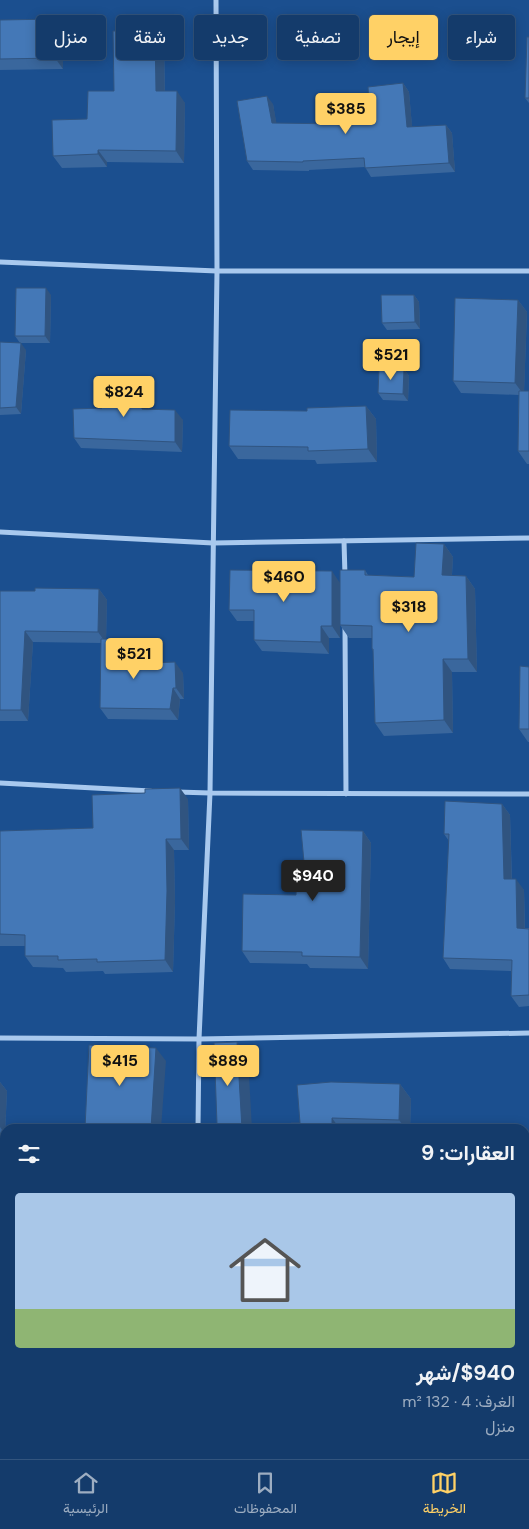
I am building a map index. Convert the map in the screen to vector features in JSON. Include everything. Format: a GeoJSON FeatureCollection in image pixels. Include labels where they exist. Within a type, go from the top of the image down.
{"type":"FeatureCollection","features":[{"type":"Feature","properties":{"kind":"street"},"geometry":{"type":"LineString","coordinates":[[198,1124],[199,1039],[210,793],[216,271],[216,0]]}},
{"type":"Feature","properties":{"kind":"street"},"geometry":{"type":"LineString","coordinates":[[0,262],[216,271],[529,271]]}},
{"type":"Feature","properties":{"kind":"street"},"geometry":{"type":"LineString","coordinates":[[0,532],[213,543],[529,538]]}},
{"type":"Feature","properties":{"kind":"street"},"geometry":{"type":"LineString","coordinates":[[344,541],[345,580]]}},
{"type":"Feature","properties":{"kind":"street"},"geometry":{"type":"LineString","coordinates":[[345,619],[346,794]]}},
{"type":"Feature","properties":{"kind":"street"},"geometry":{"type":"LineString","coordinates":[[0,784],[153,791]]}},
{"type":"Feature","properties":{"kind":"street"},"geometry":{"type":"LineString","coordinates":[[172,792],[529,794]]}},
{"type":"Feature","properties":{"kind":"street"},"geometry":{"type":"LineString","coordinates":[[0,1038],[199,1039],[529,1033]]}},
{"type":"Feature","properties":{"kind":"building"},"geometry":{"type":"Polygon","coordinates":[[[36,19],[36,58],[0,59],[0,20],[36,19]]]}},
{"type":"Feature","properties":{"kind":"building"},"geometry":{"type":"Polygon","coordinates":[[[113,31],[116,31],[116,60],[155,60],[156,91],[177,91],[176,151],[98,150],[98,154],[53,156],[52,120],[87,119],[88,91],[114,91],[113,31]]]}},
{"type":"Feature","properties":{"kind":"building"},"geometry":{"type":"Polygon","coordinates":[[[527,37],[529,37],[529,98],[525,98],[527,37]]]}},
{"type":"Feature","properties":{"kind":"building"},"geometry":{"type":"Polygon","coordinates":[[[403,83],[407,127],[446,125],[449,163],[365,168],[364,158],[303,162],[247,161],[237,101],[267,96],[272,123],[341,124],[341,118],[370,119],[368,87],[403,83]]]}},
{"type":"Feature","properties":{"kind":"building"},"geometry":{"type":"Polygon","coordinates":[[[16,288],[46,288],[45,336],[15,336],[16,288]]]}},
{"type":"Feature","properties":{"kind":"building"},"geometry":{"type":"Polygon","coordinates":[[[381,295],[414,295],[415,322],[382,323],[381,295]]]}},
{"type":"Feature","properties":{"kind":"building"},"geometry":{"type":"Polygon","coordinates":[[[455,298],[518,300],[515,383],[453,381],[455,298]]]}},
{"type":"Feature","properties":{"kind":"building"},"geometry":{"type":"Polygon","coordinates":[[[0,342],[21,343],[16,407],[0,408],[0,342]]]}},
{"type":"Feature","properties":{"kind":"building"},"geometry":{"type":"Polygon","coordinates":[[[379,368],[404,369],[403,394],[378,393],[379,368]]]}},
{"type":"Feature","properties":{"kind":"building"},"geometry":{"type":"Polygon","coordinates":[[[141,383],[142,409],[175,410],[175,442],[74,438],[73,409],[102,408],[102,384],[141,383]]]}},
{"type":"Feature","properties":{"kind":"building"},"geometry":{"type":"Polygon","coordinates":[[[519,391],[529,391],[529,451],[518,451],[519,391]]]}},
{"type":"Feature","properties":{"kind":"building"},"geometry":{"type":"Polygon","coordinates":[[[366,406],[368,449],[308,451],[308,447],[229,446],[230,410],[307,411],[307,408],[366,406]]]}},
{"type":"Feature","properties":{"kind":"building"},"geometry":{"type":"Polygon","coordinates":[[[416,543],[444,544],[442,575],[466,576],[468,659],[443,659],[444,720],[375,723],[372,626],[340,625],[340,570],[365,570],[365,575],[414,577],[416,543]]]}},
{"type":"Feature","properties":{"kind":"building"},"geometry":{"type":"Polygon","coordinates":[[[230,570],[332,571],[332,626],[321,626],[321,642],[254,640],[254,610],[229,610],[230,570]]]}},
{"type":"Feature","properties":{"kind":"building"},"geometry":{"type":"Polygon","coordinates":[[[35,588],[99,589],[98,632],[25,631],[21,710],[0,710],[0,591],[35,591],[35,588]]]}},
{"type":"Feature","properties":{"kind":"building"},"geometry":{"type":"Polygon","coordinates":[[[101,639],[130,639],[129,664],[175,662],[176,688],[173,688],[170,709],[100,708],[101,639]]]}},
{"type":"Feature","properties":{"kind":"building"},"geometry":{"type":"Polygon","coordinates":[[[520,666],[529,667],[529,729],[519,729],[520,666]]]}},
{"type":"Feature","properties":{"kind":"building"},"geometry":{"type":"Polygon","coordinates":[[[180,788],[181,839],[166,839],[165,960],[97,962],[97,959],[58,960],[58,956],[25,956],[25,935],[0,934],[0,831],[93,828],[92,795],[145,793],[145,789],[180,788]]]}},
{"type":"Feature","properties":{"kind":"building"},"geometry":{"type":"Polygon","coordinates":[[[445,801],[502,804],[504,879],[516,879],[517,928],[529,929],[529,995],[511,996],[512,960],[443,958],[449,834],[444,834],[445,801]]]}},
{"type":"Feature","properties":{"kind":"building"},"geometry":{"type":"Polygon","coordinates":[[[301,830],[363,831],[360,957],[302,956],[302,952],[242,951],[243,894],[296,895],[297,862],[304,862],[301,830]]]}},
{"type":"Feature","properties":{"kind":"building"},"geometry":{"type":"Polygon","coordinates":[[[237,1042],[242,1124],[217,1124],[214,1043],[237,1042]]]}},
{"type":"Feature","properties":{"kind":"building"},"geometry":{"type":"Polygon","coordinates":[[[89,1045],[156,1048],[151,1124],[85,1124],[89,1045]]]}},
{"type":"Feature","properties":{"kind":"building"},"geometry":{"type":"Polygon","coordinates":[[[331,1082],[400,1084],[399,1120],[332,1118],[332,1124],[291,1124],[300,1123],[297,1085],[331,1082]]]}}]}
